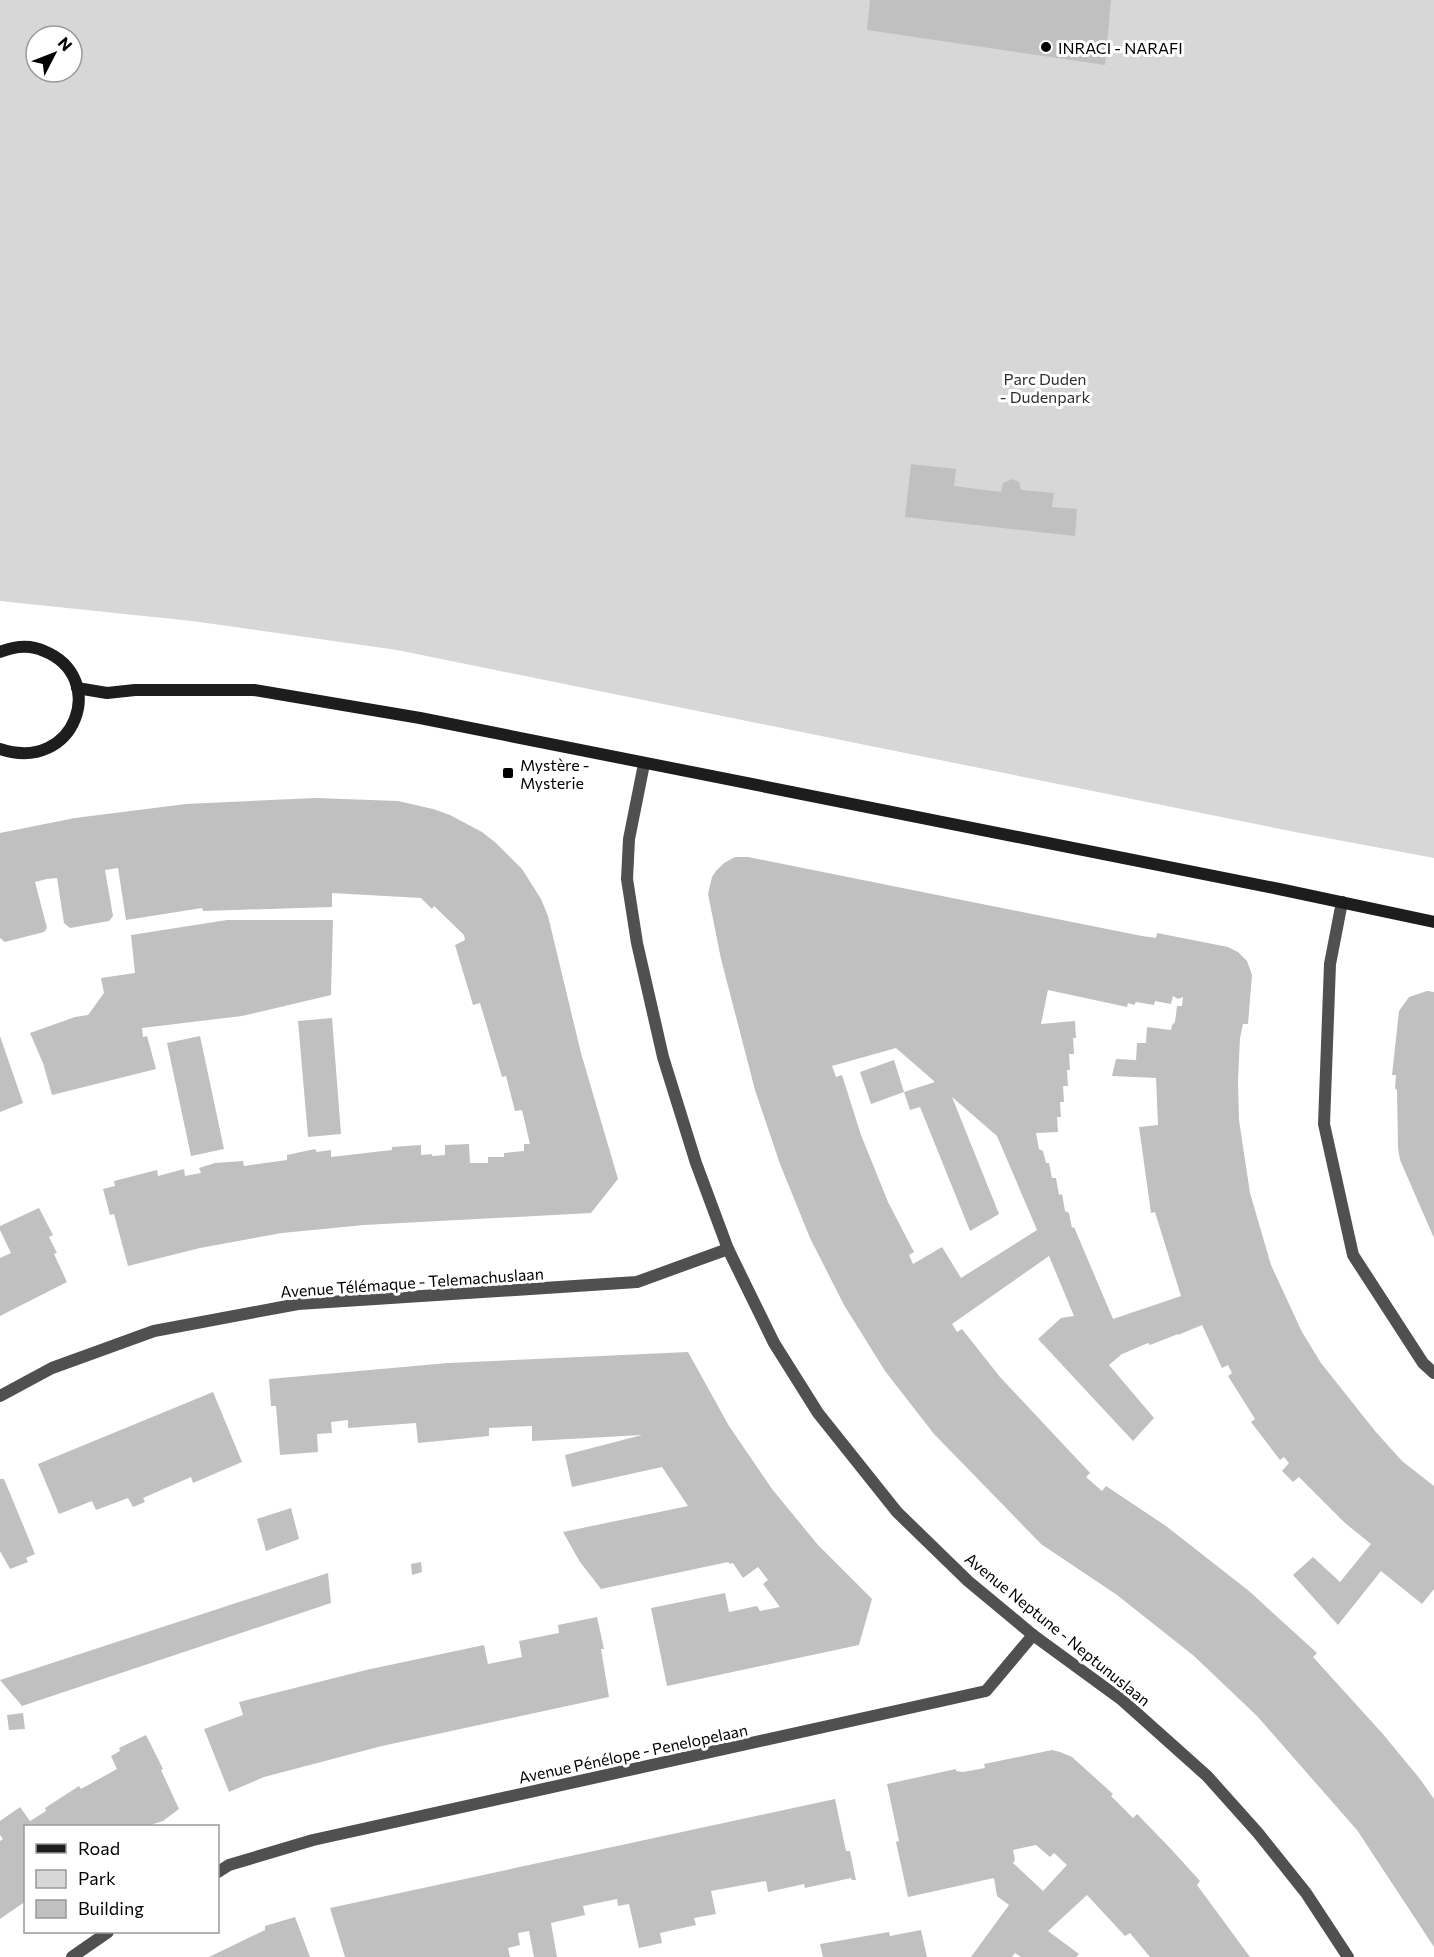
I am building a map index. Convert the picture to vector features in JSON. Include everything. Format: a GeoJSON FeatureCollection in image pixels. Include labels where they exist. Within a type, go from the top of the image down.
{"type":"FeatureCollection","features":[{"type":"Feature","properties":{"kind":"street"},"geometry":{"type":"LineString","coordinates":[[0,652],[13,647],[34,646],[54,654],[69,669],[77,688],[78,703],[75,719],[68,732],[58,743],[44,751],[29,754],[0,749]]}},
{"type":"Feature","properties":{"kind":"street"},"geometry":{"type":"LineString","coordinates":[[77,688],[107,693],[135,690],[254,690],[420,718],[1434,922]]}},
{"type":"Feature","properties":{"kind":"street","name":"Avenue Neptune - Neptunuslaan"},"geometry":{"type":"LineString","coordinates":[[644,764],[628,839],[627,879],[637,943],[663,1057],[681,1119],[728,1249],[774,1343],[818,1413],[897,1512],[962,1575],[1033,1635],[1122,1700],[1207,1776],[1258,1833],[1306,1893],[1348,1957]]}},
{"type":"Feature","properties":{"kind":"street"},"geometry":{"type":"LineString","coordinates":[[1342,902],[1330,964],[1324,1124],[1353,1255],[1423,1363],[1434,1373]]}},
{"type":"Feature","properties":{"kind":"street","name":"Avenue Télémaque - Telemachuslaan"},"geometry":{"type":"LineString","coordinates":[[0,1396],[52,1368],[154,1331],[298,1304],[637,1282],[728,1249]]}},
{"type":"Feature","properties":{"kind":"street","name":"Avenue Pénélope - Penelopelaan"},"geometry":{"type":"LineString","coordinates":[[219,1871],[229,1865],[313,1840],[986,1692],[1033,1635]]}},
{"type":"Feature","properties":{"kind":"street"},"geometry":{"type":"LineString","coordinates":[[72,1957],[107,1933]]}},
{"type":"Feature","properties":{"kind":"green space","name":"Parc Duden - Dudenpark"},"geometry":{"type":"Polygon","coordinates":[[[0,0],[1434,0],[1434,858],[1295,832],[397,650],[192,621],[0,601],[0,0]]]}},
{"type":"Feature","properties":{"kind":"building","name":"INRACI - NARAFI"},"geometry":{"type":"Polygon","coordinates":[[[870,0],[1111,0],[1105,65],[867,30],[870,0]]]}},
{"type":"Feature","properties":{"kind":"building"},"geometry":{"type":"Polygon","coordinates":[[[911,464],[956,469],[954,486],[1001,492],[1003,483],[1012,479],[1019,482],[1021,490],[1054,493],[1052,507],[1077,509],[1075,536],[905,517],[911,464]]]}},
{"type":"Feature","properties":{"kind":"building"},"geometry":{"type":"Polygon","coordinates":[[[316,798],[398,801],[433,809],[482,832],[522,869],[541,899],[548,916],[581,1053],[618,1179],[591,1213],[364,1225],[282,1233],[200,1248],[128,1266],[114,1214],[110,1215],[103,1189],[115,1186],[114,1181],[157,1170],[158,1176],[184,1169],[185,1176],[201,1173],[199,1168],[215,1163],[243,1161],[244,1166],[287,1160],[287,1155],[315,1149],[317,1152],[331,1150],[331,1157],[392,1150],[392,1147],[421,1145],[421,1155],[432,1154],[432,1156],[445,1155],[445,1145],[469,1144],[470,1163],[488,1163],[488,1157],[504,1157],[504,1153],[524,1151],[524,1144],[530,1144],[522,1110],[515,1111],[506,1076],[502,1077],[480,1003],[473,1005],[455,945],[465,940],[464,935],[434,906],[432,909],[421,898],[332,893],[332,907],[203,911],[202,908],[126,920],[118,868],[105,870],[113,916],[109,921],[70,928],[64,923],[57,878],[47,879],[35,882],[47,928],[44,932],[5,942],[0,938],[0,833],[75,818],[186,804],[316,798]]]}},
{"type":"Feature","properties":{"kind":"building"},"geometry":{"type":"Polygon","coordinates":[[[735,857],[748,857],[1142,936],[1156,938],[1157,933],[1228,947],[1238,952],[1247,961],[1252,975],[1248,1024],[1243,1024],[1240,1038],[1238,1080],[1239,1120],[1250,1193],[1271,1265],[1302,1332],[1321,1363],[1402,1461],[1434,1486],[1434,1589],[1422,1604],[1381,1571],[1338,1625],[1293,1575],[1313,1557],[1340,1582],[1371,1544],[1345,1523],[1299,1477],[1293,1482],[1282,1471],[1289,1463],[1284,1457],[1280,1460],[1251,1422],[1255,1419],[1228,1376],[1232,1373],[1228,1365],[1222,1368],[1202,1325],[1122,1354],[1109,1365],[1154,1418],[1133,1441],[1038,1339],[1061,1318],[1074,1316],[1049,1256],[952,1324],[957,1332],[962,1329],[1000,1377],[1090,1473],[1086,1477],[1102,1491],[1106,1486],[1166,1526],[1249,1591],[1317,1653],[1313,1657],[1420,1779],[1434,1799],[1434,1947],[1357,1830],[1257,1716],[1194,1656],[1117,1595],[1041,1544],[934,1434],[885,1371],[844,1305],[810,1238],[780,1164],[755,1090],[721,959],[708,894],[712,877],[724,863],[735,857]],[[1048,990],[1041,1024],[1075,1021],[1076,1038],[1073,1038],[1074,1054],[1069,1054],[1068,1086],[1063,1086],[1064,1102],[1060,1102],[1061,1117],[1057,1117],[1058,1132],[1036,1133],[1039,1149],[1043,1151],[1046,1163],[1049,1163],[1052,1178],[1056,1178],[1065,1211],[1069,1213],[1072,1228],[1074,1227],[1113,1319],[1181,1296],[1155,1212],[1151,1213],[1139,1127],[1158,1125],[1156,1078],[1112,1076],[1116,1059],[1136,1060],[1137,1043],[1146,1043],[1147,1027],[1171,1030],[1175,1022],[1177,1006],[1182,1006],[1183,997],[1178,999],[1173,996],[1171,1004],[1155,1001],[1154,1005],[1136,1002],[1134,1005],[1128,1003],[1127,1007],[1048,990]],[[896,1048],[832,1066],[836,1077],[842,1075],[861,1135],[888,1202],[914,1252],[909,1255],[913,1264],[942,1247],[961,1278],[1037,1230],[997,1136],[952,1097],[999,1214],[970,1231],[920,1107],[910,1110],[904,1092],[935,1082],[896,1048]]]}},
{"type":"Feature","properties":{"kind":"building"},"geometry":{"type":"Polygon","coordinates":[[[227,920],[333,920],[331,995],[242,1016],[142,1028],[143,1037],[147,1036],[156,1069],[52,1095],[43,1063],[30,1033],[75,1017],[88,1015],[104,993],[101,978],[135,973],[131,935],[227,920]]]}},
{"type":"Feature","properties":{"kind":"building"},"geometry":{"type":"Polygon","coordinates":[[[1427,991],[1434,992],[1434,1238],[1400,1160],[1396,1075],[1392,1075],[1399,1011],[1409,997],[1427,991]]]}},
{"type":"Feature","properties":{"kind":"building"},"geometry":{"type":"Polygon","coordinates":[[[332,1018],[341,1134],[308,1137],[298,1021],[332,1018]]]}},
{"type":"Feature","properties":{"kind":"building"},"geometry":{"type":"Polygon","coordinates":[[[0,1036],[23,1103],[0,1112],[0,1036]]]}},
{"type":"Feature","properties":{"kind":"building"},"geometry":{"type":"Polygon","coordinates":[[[200,1036],[224,1149],[191,1156],[167,1043],[200,1036]]]}},
{"type":"Feature","properties":{"kind":"building"},"geometry":{"type":"Polygon","coordinates":[[[894,1060],[904,1092],[871,1104],[860,1072],[894,1060]]]}},
{"type":"Feature","properties":{"kind":"building"},"geometry":{"type":"Polygon","coordinates":[[[39,1208],[53,1235],[49,1237],[57,1253],[54,1254],[67,1282],[0,1316],[0,1258],[11,1253],[0,1226],[39,1208]]]}},
{"type":"Feature","properties":{"kind":"building"},"geometry":{"type":"Polygon","coordinates":[[[688,1352],[729,1426],[772,1489],[818,1545],[872,1599],[859,1645],[667,1686],[651,1608],[725,1593],[729,1612],[757,1606],[760,1611],[780,1607],[763,1584],[768,1580],[758,1567],[743,1578],[733,1563],[728,1562],[601,1589],[580,1562],[563,1532],[688,1506],[662,1467],[572,1487],[565,1455],[642,1435],[532,1441],[532,1426],[489,1428],[489,1436],[418,1443],[416,1423],[348,1428],[348,1420],[331,1422],[332,1433],[317,1434],[318,1452],[280,1455],[276,1406],[271,1406],[269,1379],[448,1363],[688,1352]]]}},
{"type":"Feature","properties":{"kind":"building"},"geometry":{"type":"Polygon","coordinates":[[[213,1392],[242,1462],[193,1483],[191,1477],[143,1498],[145,1502],[133,1507],[128,1498],[96,1510],[92,1501],[59,1514],[38,1464],[213,1392]]]}},
{"type":"Feature","properties":{"kind":"building"},"geometry":{"type":"Polygon","coordinates":[[[0,1479],[4,1479],[35,1554],[26,1558],[28,1562],[10,1569],[0,1551],[0,1479]]]}},
{"type":"Feature","properties":{"kind":"building"},"geometry":{"type":"Polygon","coordinates":[[[291,1508],[299,1539],[266,1551],[257,1519],[291,1508]]]}},
{"type":"Feature","properties":{"kind":"building"},"geometry":{"type":"Polygon","coordinates":[[[421,1562],[422,1572],[412,1575],[411,1564],[421,1562]]]}},
{"type":"Feature","properties":{"kind":"building"},"geometry":{"type":"Polygon","coordinates":[[[328,1573],[331,1603],[22,1706],[0,1680],[328,1573]]]}},
{"type":"Feature","properties":{"kind":"building"},"geometry":{"type":"Polygon","coordinates":[[[597,1617],[604,1649],[601,1649],[609,1697],[382,1746],[264,1777],[229,1792],[204,1729],[243,1715],[239,1702],[366,1670],[484,1645],[488,1664],[522,1657],[519,1641],[559,1633],[558,1625],[597,1617]]]}},
{"type":"Feature","properties":{"kind":"building"},"geometry":{"type":"Polygon","coordinates":[[[23,1713],[25,1729],[9,1730],[7,1715],[23,1713]]]}},
{"type":"Feature","properties":{"kind":"building"},"geometry":{"type":"Polygon","coordinates":[[[146,1735],[179,1809],[163,1821],[150,1825],[24,1825],[24,1902],[0,1919],[0,1841],[3,1839],[0,1835],[0,1821],[20,1807],[30,1821],[46,1811],[45,1808],[79,1786],[81,1789],[117,1769],[111,1756],[120,1751],[119,1748],[146,1735]]]}},
{"type":"Feature","properties":{"kind":"building"},"geometry":{"type":"Polygon","coordinates":[[[1052,1750],[1072,1757],[1113,1794],[1111,1796],[1133,1818],[1137,1814],[1200,1881],[1197,1885],[1250,1957],[1150,1957],[1130,1933],[1125,1936],[1087,1895],[1048,1931],[1079,1954],[1076,1957],[1021,1957],[1015,1953],[1012,1957],[971,1957],[1009,1905],[997,1896],[994,1878],[908,1897],[887,1784],[956,1769],[956,1771],[963,1772],[985,1768],[984,1764],[1052,1750]],[[1036,1845],[1013,1850],[1015,1860],[1013,1863],[1043,1891],[1067,1865],[1054,1853],[1050,1857],[1036,1845]]]}},
{"type":"Feature","properties":{"kind":"building"},"geometry":{"type":"Polygon","coordinates":[[[835,1799],[846,1851],[850,1851],[856,1880],[851,1878],[805,1888],[804,1884],[768,1892],[766,1881],[711,1891],[716,1914],[694,1918],[696,1925],[660,1933],[662,1943],[639,1948],[629,1904],[618,1906],[617,1899],[583,1906],[585,1915],[551,1923],[557,1957],[534,1957],[529,1931],[518,1933],[520,1945],[508,1948],[510,1957],[345,1957],[330,1908],[835,1799]]]}},
{"type":"Feature","properties":{"kind":"building"},"geometry":{"type":"Polygon","coordinates":[[[295,1917],[310,1957],[209,1957],[265,1930],[265,1926],[295,1917]]]}},
{"type":"Feature","properties":{"kind":"building"},"geometry":{"type":"Polygon","coordinates":[[[921,1930],[927,1957],[823,1957],[820,1944],[889,1932],[890,1936],[921,1930]]]}},
{"type":"Feature","properties":{"kind":"place","name":"INRACI - NARAFI"},"geometry":{"type":"Point","coordinates":[1046,47]}},
{"type":"Feature","properties":{"kind":"place","name":"Mystère - Mysterie"},"geometry":{"type":"Point","coordinates":[508,773]}}]}
